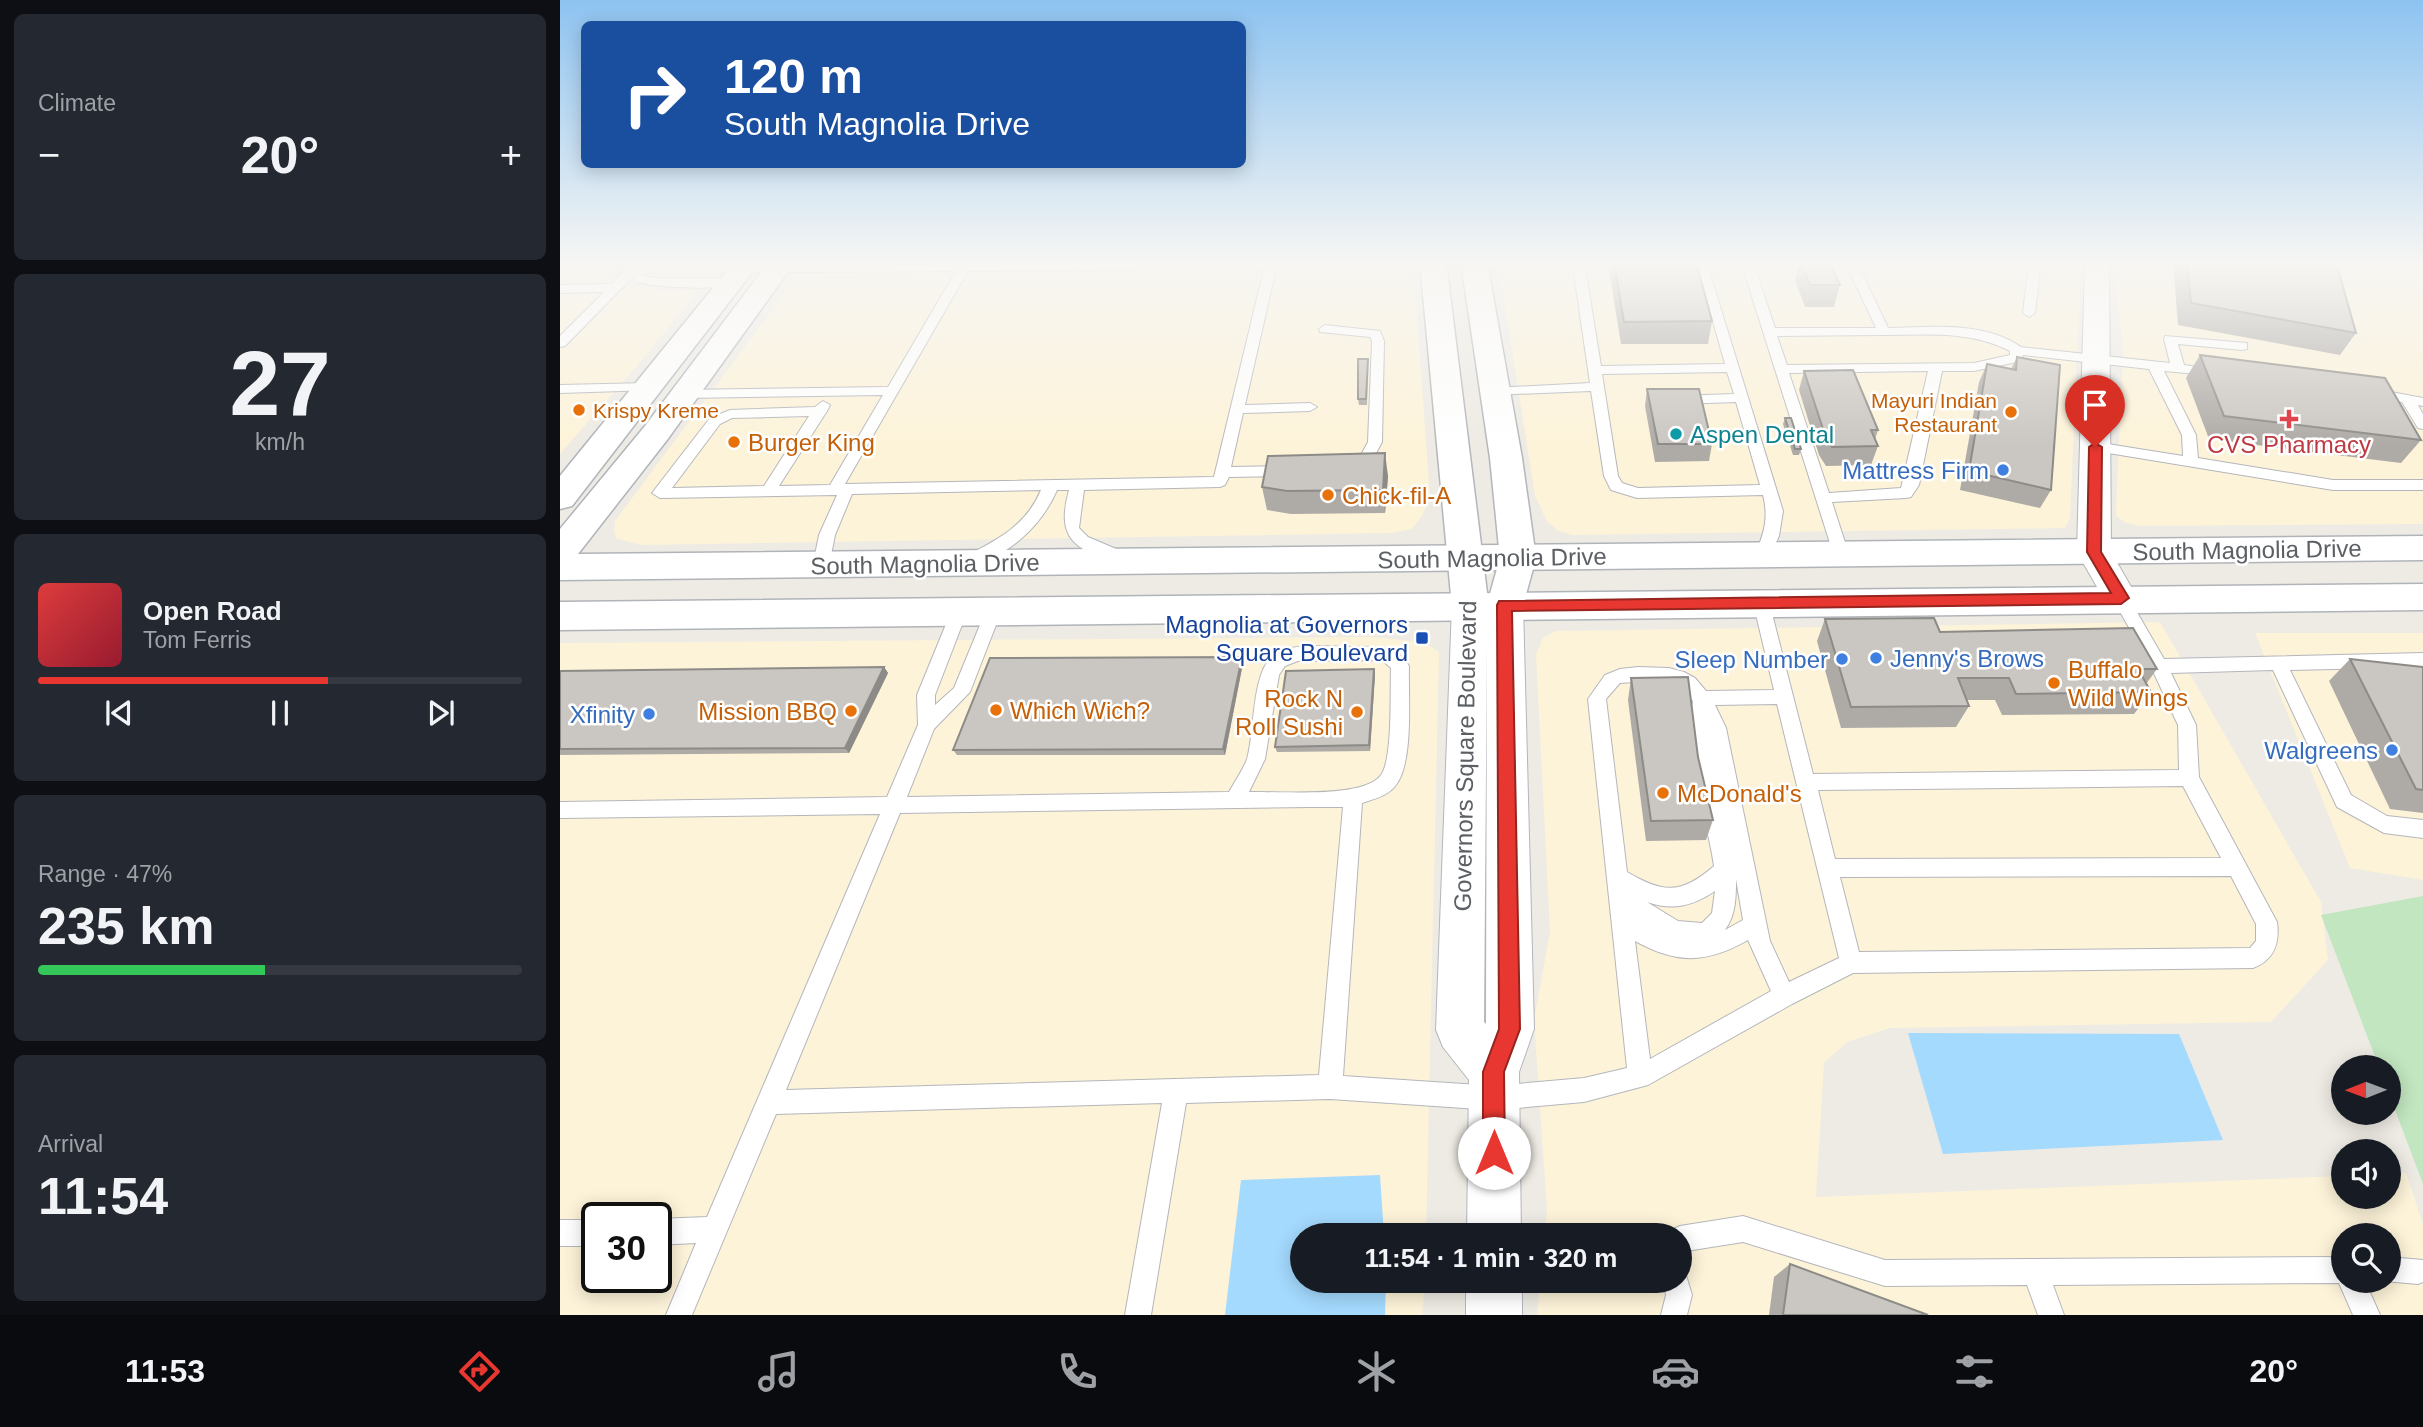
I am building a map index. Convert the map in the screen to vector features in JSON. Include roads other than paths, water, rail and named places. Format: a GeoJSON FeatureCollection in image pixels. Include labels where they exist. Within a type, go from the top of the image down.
{"type":"FeatureCollection","features":[{"type":"Feature","properties":{"kind":"main road"},"geometry":{"type":"LineString","coordinates":[[565,489],[698,323]]}},
{"type":"Feature","properties":{"kind":"main road"},"geometry":{"type":"LineString","coordinates":[[560,553],[737,323]]}},
{"type":"Feature","properties":{"kind":"main road","name":"Governors Square Boulevard"},"geometry":{"type":"LineString","coordinates":[[1440,323],[1464,559],[1488,606]]}},
{"type":"Feature","properties":{"kind":"main road","name":"Governors Square Boulevard"},"geometry":{"type":"LineString","coordinates":[[1484,323],[1518,558],[1488,606]]}},
{"type":"Feature","properties":{"kind":"main road","name":"South Magnolia Drive"},"geometry":{"type":"LineString","coordinates":[[560,567],[2423,548]]}},
{"type":"Feature","properties":{"kind":"main road","name":"South Magnolia Drive"},"geometry":{"type":"LineString","coordinates":[[560,616],[2423,597]]}},
{"type":"Feature","properties":{"kind":"street"},"geometry":{"type":"LineString","coordinates":[[2097,323],[2094,552],[2121,598]]}},
{"type":"Feature","properties":{"kind":"street","name":"Governors Square Boulevard"},"geometry":{"type":"LineString","coordinates":[[1488,606],[1460,1030],[1494,1085]]}},
{"type":"Feature","properties":{"kind":"street"},"geometry":{"type":"LineString","coordinates":[[1494,1085],[1494,1223]]}},
{"type":"Feature","properties":{"kind":"street"},"geometry":{"type":"LineString","coordinates":[[1494,1293],[1494,1315]]}},
{"type":"Feature","properties":{"kind":"lane"},"geometry":{"type":"LineString","coordinates":[[563,337],[577,323]]}},
{"type":"Feature","properties":{"kind":"lane"},"geometry":{"type":"LineString","coordinates":[[821,565],[841,489],[932,323]]}},
{"type":"Feature","properties":{"kind":"lane"},"geometry":{"type":"LineString","coordinates":[[820,411],[730,414],[715,421],[660,492],[1220,482],[1258,323]]}},
{"type":"Feature","properties":{"kind":"lane"},"geometry":{"type":"LineString","coordinates":[[1587,323],[1611,476],[1616,486],[1637,493],[1769,490]]}},
{"type":"Feature","properties":{"kind":"lane"},"geometry":{"type":"LineString","coordinates":[[1719,323],[1775,511],[1771,536],[1762,556]]}},
{"type":"Feature","properties":{"kind":"lane"},"geometry":{"type":"LineString","coordinates":[[1766,323],[1841,555]]}},
{"type":"Feature","properties":{"kind":"lane"},"geometry":{"type":"LineString","coordinates":[[1880,323],[1884,332]]}},
{"type":"Feature","properties":{"kind":"lane"},"geometry":{"type":"LineString","coordinates":[[1325,330],[1375,334],[1378,341],[1375,442],[1367,458],[1339,468]]}},
{"type":"Feature","properties":{"kind":"lane"},"geometry":{"type":"LineString","coordinates":[[1769,332],[1978,333],[1999,340],[2016,351],[2232,375]]}},
{"type":"Feature","properties":{"kind":"lane"},"geometry":{"type":"LineString","coordinates":[[2178,369],[2170,339],[2242,346]]}},
{"type":"Feature","properties":{"kind":"lane"},"geometry":{"type":"LineString","coordinates":[[1781,369],[1991,366],[2017,358],[2016,351]]}},
{"type":"Feature","properties":{"kind":"lane"},"geometry":{"type":"LineString","coordinates":[[2154,365],[2189,435],[2191,462]]}},
{"type":"Feature","properties":{"kind":"lane"},"geometry":{"type":"LineString","coordinates":[[1594,370],[1732,368]]}},
{"type":"Feature","properties":{"kind":"lane"},"geometry":{"type":"LineString","coordinates":[[1822,498],[1906,493],[1911,485],[1936,368]]}},
{"type":"Feature","properties":{"kind":"lane"},"geometry":{"type":"LineString","coordinates":[[562,391],[648,387]]}},
{"type":"Feature","properties":{"kind":"lane"},"geometry":{"type":"LineString","coordinates":[[1495,391],[1597,387]]}},
{"type":"Feature","properties":{"kind":"lane"},"geometry":{"type":"LineString","coordinates":[[685,394],[893,391]]}},
{"type":"Feature","properties":{"kind":"lane"},"geometry":{"type":"LineString","coordinates":[[768,491],[832,392]]}},
{"type":"Feature","properties":{"kind":"lane"},"geometry":{"type":"LineString","coordinates":[[2366,392],[2423,402]]}},
{"type":"Feature","properties":{"kind":"lane"},"geometry":{"type":"LineString","coordinates":[[1657,401],[1742,398]]}},
{"type":"Feature","properties":{"kind":"lane"},"geometry":{"type":"LineString","coordinates":[[2407,399],[2423,425]]}},
{"type":"Feature","properties":{"kind":"lane"},"geometry":{"type":"LineString","coordinates":[[1238,409],[1310,407]]}},
{"type":"Feature","properties":{"kind":"lane"},"geometry":{"type":"LineString","coordinates":[[2095,447],[2333,485],[2423,485]]}},
{"type":"Feature","properties":{"kind":"lane"},"geometry":{"type":"LineString","coordinates":[[1223,472],[1301,471]]}},
{"type":"Feature","properties":{"kind":"lane"},"geometry":{"type":"LineString","coordinates":[[965,564],[1016,537],[1032,524],[1041,511],[1051,485]]}},
{"type":"Feature","properties":{"kind":"lane"},"geometry":{"type":"LineString","coordinates":[[1078,485],[1069,515],[1070,528],[1080,540],[1132,562]]}},
{"type":"Feature","properties":{"kind":"lane"},"geometry":{"type":"LineString","coordinates":[[769,1102],[1330,1087],[1494,1085],[1584,1090],[1640,1077],[1784,996],[1851,962],[2253,958],[2264,952],[2269,941],[2266,922],[2189,778],[2187,726],[2159,666],[2121,598]]}},
{"type":"Feature","properties":{"kind":"lane"},"geometry":{"type":"LineString","coordinates":[[1761,602],[1851,962]]}},
{"type":"Feature","properties":{"kind":"lane"},"geometry":{"type":"LineString","coordinates":[[927,725],[926,695],[976,612]]}},
{"type":"Feature","properties":{"kind":"lane"},"geometry":{"type":"LineString","coordinates":[[679,1315],[927,725],[961,692],[976,612]]}},
{"type":"Feature","properties":{"kind":"lane"},"geometry":{"type":"LineString","coordinates":[[560,810],[1235,800],[1353,798],[1377,790],[1389,780],[1397,757],[1400,666],[1389,656],[1374,653],[1297,654],[1279,661],[1270,673],[1256,759],[1235,800]]}},
{"type":"Feature","properties":{"kind":"lane"},"geometry":{"type":"LineString","coordinates":[[2159,666],[2423,660]]}},
{"type":"Feature","properties":{"kind":"lane"},"geometry":{"type":"LineString","coordinates":[[2277,663],[2344,801],[2384,824],[2423,829]]}},
{"type":"Feature","properties":{"kind":"lane"},"geometry":{"type":"LineString","coordinates":[[1640,1077],[1597,699],[1605,684],[1617,677],[1666,674],[1684,679],[1703,698],[1717,728],[1759,942],[1784,996]]}},
{"type":"Feature","properties":{"kind":"lane"},"geometry":{"type":"LineString","coordinates":[[1703,698],[1785,697]]}},
{"type":"Feature","properties":{"kind":"lane"},"geometry":{"type":"LineString","coordinates":[[1616,876],[1633,903],[1663,926],[1694,934],[1709,930],[1721,920],[1726,901],[1724,870],[1699,730],[1703,698]]}},
{"type":"Feature","properties":{"kind":"lane"},"geometry":{"type":"LineString","coordinates":[[1807,782],[2189,778]]}},
{"type":"Feature","properties":{"kind":"lane"},"geometry":{"type":"LineString","coordinates":[[1330,1087],[1353,798]]}},
{"type":"Feature","properties":{"kind":"lane"},"geometry":{"type":"LineString","coordinates":[[1828,868],[2236,867]]}},
{"type":"Feature","properties":{"kind":"lane"},"geometry":{"type":"LineString","coordinates":[[1616,876],[1657,898],[1673,899],[1689,896],[1707,887],[1724,870]]}},
{"type":"Feature","properties":{"kind":"lane"},"geometry":{"type":"LineString","coordinates":[[1621,920],[1651,941],[1691,951],[1726,943],[1755,925]]}},
{"type":"Feature","properties":{"kind":"lane"},"geometry":{"type":"LineString","coordinates":[[1138,1315],[1176,1091]]}},
{"type":"Feature","properties":{"kind":"lane"},"geometry":{"type":"LineString","coordinates":[[1692,1237],[1743,1229],[1885,1273],[2331,1270]]}},
{"type":"Feature","properties":{"kind":"lane"},"geometry":{"type":"LineString","coordinates":[[672,1231],[714,1230]]}},
{"type":"Feature","properties":{"kind":"lane"},"geometry":{"type":"LineString","coordinates":[[560,1233],[581,1233]]}},
{"type":"Feature","properties":{"kind":"lane"},"geometry":{"type":"LineString","coordinates":[[2401,1270],[2418,1270]]}},
{"type":"Feature","properties":{"kind":"lane"},"geometry":{"type":"LineString","coordinates":[[2035,1272],[2051,1315]]}},
{"type":"Feature","properties":{"kind":"lane"},"geometry":{"type":"LineString","coordinates":[[1674,1315],[1679,1293]]}},
{"type":"Feature","properties":{"kind":"lane"},"geometry":{"type":"LineString","coordinates":[[2357,1293],[2367,1315]]}},
{"type":"Feature","properties":{"kind":"water"},"geometry":{"type":"Polygon","coordinates":[[[1908,1033],[2179,1034],[2223,1140],[1943,1154],[1908,1033]]]}},
{"type":"Feature","properties":{"kind":"water"},"geometry":{"type":"Polygon","coordinates":[[[1380,1175],[1383,1223],[1290,1223],[1290,1293],[1386,1293],[1385,1315],[1225,1315],[1241,1180],[1380,1175]]]}},
{"type":"Feature","properties":{"kind":"place","name":"Krispy Kreme"},"geometry":{"type":"Point","coordinates":[579,410]}},
{"type":"Feature","properties":{"kind":"place","name":"Mayuri Indian Restaurant"},"geometry":{"type":"Point","coordinates":[2011,412]}},
{"type":"Feature","properties":{"kind":"place","name":"CVS Pharmacy"},"geometry":{"type":"Point","coordinates":[2289,419]}},
{"type":"Feature","properties":{"kind":"place","name":"Aspen Dental"},"geometry":{"type":"Point","coordinates":[1676,434]}},
{"type":"Feature","properties":{"kind":"place","name":"Burger King"},"geometry":{"type":"Point","coordinates":[734,442]}},
{"type":"Feature","properties":{"kind":"place","name":"Mattress Firm"},"geometry":{"type":"Point","coordinates":[2003,470]}},
{"type":"Feature","properties":{"kind":"place","name":"Chick-fil-A"},"geometry":{"type":"Point","coordinates":[1328,495]}},
{"type":"Feature","properties":{"kind":"place","name":"Magnolia at Governors Square Boulevard"},"geometry":{"type":"Point","coordinates":[1422,638]}},
{"type":"Feature","properties":{"kind":"place","name":"Jenny's Brows"},"geometry":{"type":"Point","coordinates":[1876,658]}},
{"type":"Feature","properties":{"kind":"place","name":"Sleep Number"},"geometry":{"type":"Point","coordinates":[1842,659]}},
{"type":"Feature","properties":{"kind":"place","name":"Buffalo Wild Wings"},"geometry":{"type":"Point","coordinates":[2054,683]}},
{"type":"Feature","properties":{"kind":"place","name":"Which Wich?"},"geometry":{"type":"Point","coordinates":[996,710]}},
{"type":"Feature","properties":{"kind":"place","name":"Mission BBQ"},"geometry":{"type":"Point","coordinates":[851,711]}},
{"type":"Feature","properties":{"kind":"place","name":"Rock N Roll Sushi"},"geometry":{"type":"Point","coordinates":[1357,712]}},
{"type":"Feature","properties":{"kind":"place","name":"Xfinity"},"geometry":{"type":"Point","coordinates":[649,714]}},
{"type":"Feature","properties":{"kind":"place","name":"Walgreens"},"geometry":{"type":"Point","coordinates":[2392,750]}},
{"type":"Feature","properties":{"kind":"place","name":"McDonald's"},"geometry":{"type":"Point","coordinates":[1663,793]}}]}
